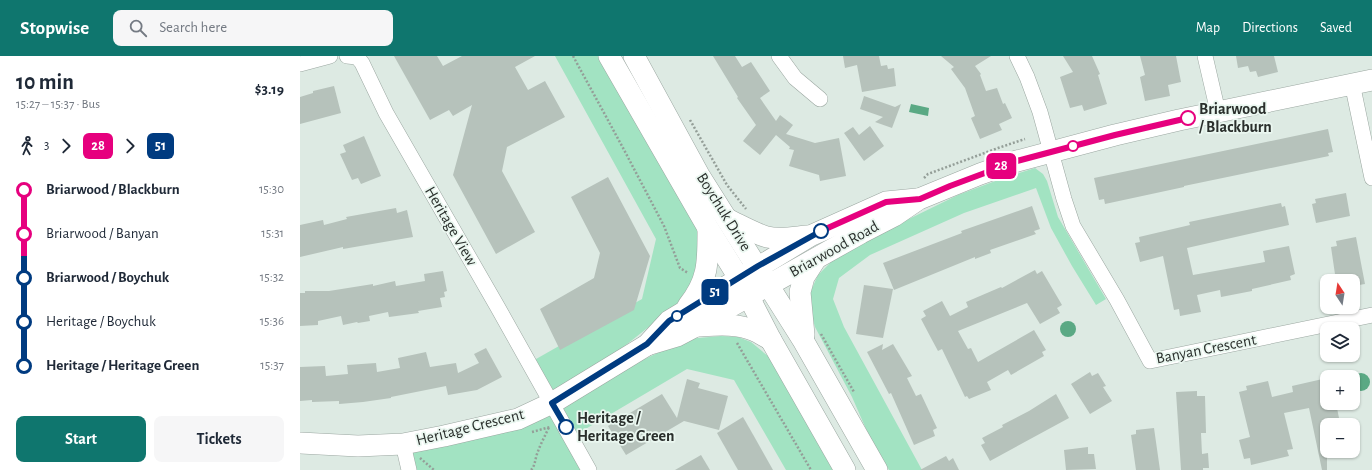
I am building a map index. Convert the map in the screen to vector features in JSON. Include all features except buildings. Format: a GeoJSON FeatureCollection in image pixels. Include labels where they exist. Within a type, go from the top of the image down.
{"type":"FeatureCollection","features":[{"type":"Feature","properties":{"kind":"street"},"geometry":{"type":"LineString","coordinates":[[300,64],[330,56]]}},
{"type":"Feature","properties":{"kind":"street","name":"Heritage View"},"geometry":{"type":"LineString","coordinates":[[347,56],[357,57],[362,64],[386,114],[497,306],[589,470]]}},
{"type":"Feature","properties":{"kind":"street","name":"Boychuk Drive"},"geometry":{"type":"LineString","coordinates":[[609,56],[708,228],[739,278],[771,340],[845,470]]}},
{"type":"Feature","properties":{"kind":"street","name":"Boychuk Drive"},"geometry":{"type":"LineString","coordinates":[[634,56],[699,175],[758,266],[804,342],[877,470]]}},
{"type":"Feature","properties":{"kind":"street"},"geometry":{"type":"LineString","coordinates":[[779,56],[795,78],[820,99]]}},
{"type":"Feature","properties":{"kind":"street"},"geometry":{"type":"LineString","coordinates":[[1017,56],[1027,77],[1040,112],[1051,152]]}},
{"type":"Feature","properties":{"kind":"street"},"geometry":{"type":"LineString","coordinates":[[1205,56],[1218,112]]}},
{"type":"Feature","properties":{"kind":"street","name":"Briarwood Road"},"geometry":{"type":"LineString","coordinates":[[748,296],[894,216],[920,199],[1002,166],[1115,135],[1372,80]]}},
{"type":"Feature","properties":{"kind":"street"},"geometry":{"type":"LineString","coordinates":[[1352,84],[1372,178]]}},
{"type":"Feature","properties":{"kind":"street","name":"Banyan Crescent"},"geometry":{"type":"LineString","coordinates":[[1051,152],[1064,199],[1074,226],[1150,361],[1372,315]]}},
{"type":"Feature","properties":{"kind":"street","name":"Briarwood Road"},"geometry":{"type":"LineString","coordinates":[[739,278],[810,236],[850,217],[886,202],[920,199]]}},
{"type":"Feature","properties":{"kind":"street"},"geometry":{"type":"LineString","coordinates":[[727,219],[769,237],[790,238],[810,236]]}},
{"type":"Feature","properties":{"kind":"street"},"geometry":{"type":"LineString","coordinates":[[708,228],[708,255],[705,276],[690,319],[723,325],[740,326],[754,330],[771,340]]}},
{"type":"Feature","properties":{"kind":"street"},"geometry":{"type":"LineString","coordinates":[[804,342],[800,308],[800,292],[804,277],[815,260]]}},
{"type":"Feature","properties":{"kind":"street","name":"Heritage Crescent"},"geometry":{"type":"LineString","coordinates":[[690,319],[739,278]]}},
{"type":"Feature","properties":{"kind":"street","name":"Heritage Crescent"},"geometry":{"type":"LineString","coordinates":[[300,442],[358,446],[403,444],[518,419],[552,403],[647,344],[669,321],[690,319],[748,296]]}},
{"type":"Feature","properties":{"kind":"street"},"geometry":{"type":"LineString","coordinates":[[403,444],[408,470]]}},
{"type":"Feature","properties":{"kind":"path"},"geometry":{"type":"LineString","coordinates":[[573,56],[664,226],[680,268],[697,277],[705,276]]}},
{"type":"Feature","properties":{"kind":"path"},"geometry":{"type":"LineString","coordinates":[[688,117],[727,184],[745,208]]}},
{"type":"Feature","properties":{"kind":"path"},"geometry":{"type":"LineString","coordinates":[[736,342],[811,470]]}},
{"type":"Feature","properties":{"kind":"path"},"geometry":{"type":"LineString","coordinates":[[533,469],[537,454],[549,427]]}},
{"type":"Feature","properties":{"kind":"path"},"geometry":{"type":"LineString","coordinates":[[420,458],[434,470]]}},
{"type":"Feature","properties":{"kind":"shaded area"},"geometry":{"type":"Polygon","coordinates":[[[555,56],[609,56],[708,228],[697,295],[660,318],[554,402],[687,339],[721,336],[738,337],[751,342],[769,357],[838,470],[786,470],[734,380],[687,369],[572,437],[589,470],[409,470],[405,445],[551,403],[529,363],[642,299],[656,239],[555,56]]]}},
{"type":"Feature","properties":{"kind":"shaded area"},"geometry":{"type":"Polygon","coordinates":[[[911,104],[929,108],[928,116],[909,112],[911,104]]]}},
{"type":"Feature","properties":{"kind":"shaded area"},"geometry":{"type":"Polygon","coordinates":[[[1035,168],[1043,174],[1047,181],[1058,217],[1106,299],[1096,305],[1051,228],[1036,188],[964,213],[870,255],[839,278],[833,299],[844,327],[922,470],[889,470],[870,438],[852,397],[815,327],[809,307],[809,295],[818,275],[835,258],[870,238],[958,195],[1035,168]]]}},
{"type":"Feature","properties":{"kind":"shaded area"},"geometry":{"type":"Polygon","coordinates":[[[1065,321],[1071,321],[1076,326],[1074,335],[1071,337],[1065,337],[1060,332],[1060,326],[1065,321]]]}},
{"type":"Feature","properties":{"kind":"shaded area"},"geometry":{"type":"Polygon","coordinates":[[[1360,373],[1365,373],[1370,378],[1370,386],[1368,389],[1365,391],[1360,391],[1360,373]]]}},
{"type":"Feature","properties":{"kind":"bus line","name":"28"},"geometry":{"type":"LineString","coordinates":[[821,231],[886,202],[920,199],[1017,161],[1115,135],[1188,118]]}},
{"type":"Feature","properties":{"kind":"bus line","name":"51"},"geometry":{"type":"LineString","coordinates":[[566,427],[552,403],[647,344],[669,321],[758,266],[821,231]]}},
{"type":"Feature","properties":{"kind":"place","name":"Briarwood / Blackburn"},"geometry":{"type":"Point","coordinates":[1188,118]}},
{"type":"Feature","properties":{"kind":"place","name":"Heritage / Heritage Green"},"geometry":{"type":"Point","coordinates":[566,427]}}]}
